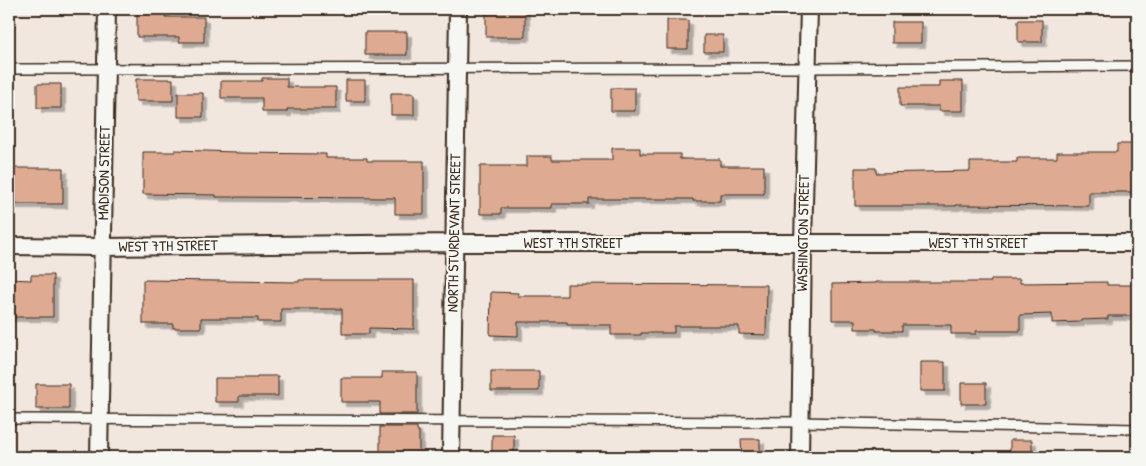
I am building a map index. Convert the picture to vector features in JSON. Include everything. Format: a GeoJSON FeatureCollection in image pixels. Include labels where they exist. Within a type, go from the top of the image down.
{"type":"FeatureCollection","features":[{"type":"Feature","properties":{"kind":"street","name":"MADISON STREET"},"geometry":{"type":"LineString","coordinates":[[99,457],[107,9]]}},
{"type":"Feature","properties":{"kind":"street","name":"NORTH STURDEVANT STREET"},"geometry":{"type":"LineString","coordinates":[[451,457],[458,9]]}},
{"type":"Feature","properties":{"kind":"street","name":"WASHINGTON STREET"},"geometry":{"type":"LineString","coordinates":[[800,457],[809,9]]}},
{"type":"Feature","properties":{"kind":"street","name":"WEST 7TH STREET"},"geometry":{"type":"LineString","coordinates":[[9,246],[803,242],[1137,243]]}},
{"type":"Feature","properties":{"kind":"lane"},"geometry":{"type":"LineString","coordinates":[[9,69],[1137,66]]}},
{"type":"Feature","properties":{"kind":"lane"},"geometry":{"type":"LineString","coordinates":[[9,419],[800,422],[1137,429]]}},
{"type":"Feature","properties":{"kind":"building"},"geometry":{"type":"Polygon","coordinates":[[[137,9],[165,9],[165,17],[204,17],[204,42],[179,42],[179,37],[137,37],[137,9]]]}},
{"type":"Feature","properties":{"kind":"building"},"geometry":{"type":"Polygon","coordinates":[[[486,9],[525,9],[525,37],[486,37],[486,9]]]}},
{"type":"Feature","properties":{"kind":"building"},"geometry":{"type":"Polygon","coordinates":[[[667,20],[688,20],[688,49],[667,49],[667,20]]]}},
{"type":"Feature","properties":{"kind":"building"},"geometry":{"type":"Polygon","coordinates":[[[1018,20],[1042,20],[1042,42],[1018,42],[1018,20]]]}},
{"type":"Feature","properties":{"kind":"building"},"geometry":{"type":"Polygon","coordinates":[[[892,22],[921,22],[921,43],[892,43],[892,22]]]}},
{"type":"Feature","properties":{"kind":"building"},"geometry":{"type":"Polygon","coordinates":[[[365,32],[407,32],[407,55],[365,55],[365,32]]]}},
{"type":"Feature","properties":{"kind":"building"},"geometry":{"type":"Polygon","coordinates":[[[704,35],[723,35],[723,52],[704,52],[704,35]]]}},
{"type":"Feature","properties":{"kind":"building"},"geometry":{"type":"Polygon","coordinates":[[[262,78],[287,78],[287,87],[336,87],[336,109],[287,109],[287,112],[262,112],[262,98],[221,98],[221,81],[262,81],[262,78]]]}},
{"type":"Feature","properties":{"kind":"building"},"geometry":{"type":"Polygon","coordinates":[[[136,79],[173,79],[173,101],[136,101],[136,79]]]}},
{"type":"Feature","properties":{"kind":"building"},"geometry":{"type":"Polygon","coordinates":[[[346,80],[365,80],[365,101],[346,101],[346,80]]]}},
{"type":"Feature","properties":{"kind":"building"},"geometry":{"type":"Polygon","coordinates":[[[939,81],[963,81],[963,111],[939,111],[939,106],[900,106],[900,87],[939,87],[939,81]]]}},
{"type":"Feature","properties":{"kind":"building"},"geometry":{"type":"Polygon","coordinates":[[[37,84],[61,84],[61,108],[37,108],[37,84]]]}},
{"type":"Feature","properties":{"kind":"building"},"geometry":{"type":"Polygon","coordinates":[[[611,88],[635,88],[635,111],[611,111],[611,88]]]}},
{"type":"Feature","properties":{"kind":"building"},"geometry":{"type":"Polygon","coordinates":[[[178,93],[203,93],[203,117],[178,117],[178,93]]]}},
{"type":"Feature","properties":{"kind":"building"},"geometry":{"type":"Polygon","coordinates":[[[391,93],[414,93],[414,115],[391,115],[391,93]]]}},
{"type":"Feature","properties":{"kind":"building"},"geometry":{"type":"Polygon","coordinates":[[[1117,144],[1135,144],[1135,192],[1089,192],[1089,206],[855,206],[855,168],[876,168],[876,173],[970,171],[970,162],[1017,162],[1017,158],[1057,158],[1057,152],[1117,152],[1117,144]]]}},
{"type":"Feature","properties":{"kind":"building"},"geometry":{"type":"Polygon","coordinates":[[[612,148],[640,148],[640,154],[680,154],[680,159],[720,159],[720,166],[764,166],[764,194],[720,194],[720,201],[693,201],[693,199],[589,199],[589,204],[552,204],[552,208],[501,208],[501,214],[480,214],[480,166],[527,166],[527,156],[552,156],[552,160],[612,160],[612,148]]]}},
{"type":"Feature","properties":{"kind":"building"},"geometry":{"type":"Polygon","coordinates":[[[175,150],[326,154],[326,158],[367,158],[367,161],[424,161],[424,214],[395,214],[395,198],[216,197],[216,195],[143,194],[143,152],[175,152],[175,150]]]}},
{"type":"Feature","properties":{"kind":"building"},"geometry":{"type":"Polygon","coordinates":[[[9,168],[63,168],[63,204],[9,204],[9,168]]]}},
{"type":"Feature","properties":{"kind":"building"},"geometry":{"type":"Polygon","coordinates":[[[31,275],[53,275],[53,317],[9,317],[9,279],[31,280],[31,275]]]}},
{"type":"Feature","properties":{"kind":"building"},"geometry":{"type":"Polygon","coordinates":[[[991,279],[1020,279],[1020,283],[1107,282],[1107,285],[1137,285],[1137,316],[1108,316],[1108,319],[1052,323],[1052,314],[1020,315],[1020,331],[976,331],[976,334],[951,334],[951,325],[902,325],[902,331],[855,329],[855,320],[832,320],[832,284],[991,282],[991,279]]]}},
{"type":"Feature","properties":{"kind":"building"},"geometry":{"type":"Polygon","coordinates":[[[143,280],[299,282],[299,280],[414,280],[414,329],[369,328],[369,334],[342,334],[342,309],[281,309],[281,322],[258,322],[258,318],[201,318],[201,328],[173,328],[173,324],[143,324],[143,280]]]}},
{"type":"Feature","properties":{"kind":"building"},"geometry":{"type":"Polygon","coordinates":[[[567,284],[767,285],[766,335],[739,334],[739,326],[674,326],[674,333],[611,335],[611,325],[567,325],[567,322],[518,322],[518,336],[490,335],[491,292],[518,293],[518,296],[567,296],[567,284]]]}},
{"type":"Feature","properties":{"kind":"building"},"geometry":{"type":"Polygon","coordinates":[[[920,362],[945,362],[945,391],[920,391],[920,362]]]}},
{"type":"Feature","properties":{"kind":"building"},"geometry":{"type":"Polygon","coordinates":[[[491,371],[539,371],[539,391],[491,391],[491,371]]]}},
{"type":"Feature","properties":{"kind":"building"},"geometry":{"type":"Polygon","coordinates":[[[382,372],[417,372],[417,414],[380,414],[380,402],[341,402],[341,378],[382,378],[382,372]]]}},
{"type":"Feature","properties":{"kind":"building"},"geometry":{"type":"Polygon","coordinates":[[[257,376],[278,376],[278,396],[239,396],[239,402],[215,402],[215,378],[257,378],[257,376]]]}},
{"type":"Feature","properties":{"kind":"building"},"geometry":{"type":"Polygon","coordinates":[[[961,383],[986,383],[986,404],[961,404],[961,383]]]}},
{"type":"Feature","properties":{"kind":"building"},"geometry":{"type":"Polygon","coordinates":[[[36,384],[69,384],[69,409],[36,409],[36,384]]]}},
{"type":"Feature","properties":{"kind":"building"},"geometry":{"type":"Polygon","coordinates":[[[380,427],[417,427],[417,431],[419,431],[419,457],[380,457],[380,427]]]}},
{"type":"Feature","properties":{"kind":"building"},"geometry":{"type":"Polygon","coordinates":[[[492,435],[514,435],[514,457],[492,457],[492,435]]]}},
{"type":"Feature","properties":{"kind":"building"},"geometry":{"type":"Polygon","coordinates":[[[741,439],[760,439],[760,457],[742,457],[741,439]]]}},
{"type":"Feature","properties":{"kind":"building"},"geometry":{"type":"Polygon","coordinates":[[[1010,440],[1032,440],[1032,457],[1010,457],[1010,440]]]}}]}
